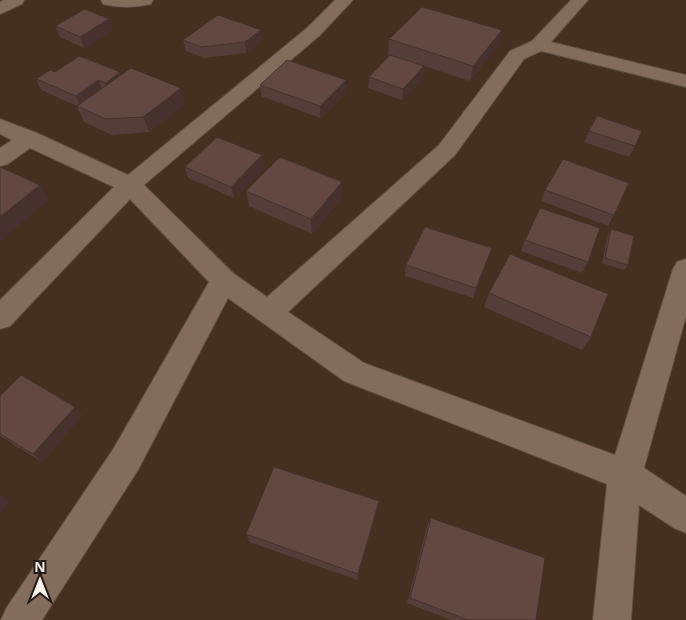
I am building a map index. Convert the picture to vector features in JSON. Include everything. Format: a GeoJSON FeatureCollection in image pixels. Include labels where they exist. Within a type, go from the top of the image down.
{"type":"FeatureCollection","features":[{"type":"Feature","properties":{"kind":"street"},"geometry":{"type":"LineString","coordinates":[[0,9],[16,0]]}},
{"type":"Feature","properties":{"kind":"street"},"geometry":{"type":"LineString","coordinates":[[109,0],[124,2],[145,0]]}},
{"type":"Feature","properties":{"kind":"street"},"geometry":{"type":"LineString","coordinates":[[0,318],[130,185],[312,32],[344,0]]}},
{"type":"Feature","properties":{"kind":"street"},"geometry":{"type":"LineString","coordinates":[[268,313],[447,150],[517,55],[539,45],[580,0]]}},
{"type":"Feature","properties":{"kind":"street"},"geometry":{"type":"LineString","coordinates":[[539,45],[686,81]]}},
{"type":"Feature","properties":{"kind":"street"},"geometry":{"type":"LineString","coordinates":[[0,126],[130,185],[224,280],[268,313],[354,372],[625,475],[686,516]]}},
{"type":"Feature","properties":{"kind":"street"},"geometry":{"type":"LineString","coordinates":[[0,159],[29,138]]}},
{"type":"Feature","properties":{"kind":"street"},"geometry":{"type":"LineString","coordinates":[[612,620],[625,475],[686,268]]}},
{"type":"Feature","properties":{"kind":"street"},"geometry":{"type":"LineString","coordinates":[[20,620],[126,460],[224,280]]}},
{"type":"Feature","properties":{"kind":"building"},"geometry":{"type":"Polygon","coordinates":[[[422,7],[502,30],[473,66],[389,39],[422,7]]]}},
{"type":"Feature","properties":{"kind":"building"},"geometry":{"type":"Polygon","coordinates":[[[85,9],[109,19],[80,37],[55,26],[85,9]]]}},
{"type":"Feature","properties":{"kind":"building"},"geometry":{"type":"Polygon","coordinates":[[[218,15],[261,30],[245,42],[201,47],[183,40],[218,15]]]}},
{"type":"Feature","properties":{"kind":"building"},"geometry":{"type":"Polygon","coordinates":[[[390,55],[424,66],[403,89],[369,77],[390,55]]]}},
{"type":"Feature","properties":{"kind":"building"},"geometry":{"type":"Polygon","coordinates":[[[79,56],[120,72],[106,83],[98,80],[76,96],[36,79],[50,70],[55,72],[79,56]]]}},
{"type":"Feature","properties":{"kind":"building"},"geometry":{"type":"Polygon","coordinates":[[[287,60],[346,80],[320,106],[260,85],[287,60]]]}},
{"type":"Feature","properties":{"kind":"building"},"geometry":{"type":"Polygon","coordinates":[[[131,68],[181,88],[143,117],[106,119],[77,106],[131,68]]]}},
{"type":"Feature","properties":{"kind":"building"},"geometry":{"type":"Polygon","coordinates":[[[597,116],[642,131],[635,146],[589,131],[597,116]]]}},
{"type":"Feature","properties":{"kind":"building"},"geometry":{"type":"Polygon","coordinates":[[[217,137],[262,155],[231,187],[185,167],[217,137]]]}},
{"type":"Feature","properties":{"kind":"building"},"geometry":{"type":"Polygon","coordinates":[[[280,157],[342,182],[311,219],[246,191],[280,157]]]}},
{"type":"Feature","properties":{"kind":"building"},"geometry":{"type":"Polygon","coordinates":[[[563,159],[629,183],[614,215],[545,190],[563,159]]]}},
{"type":"Feature","properties":{"kind":"building"},"geometry":{"type":"Polygon","coordinates":[[[0,167],[40,185],[0,217],[0,167]]]}},
{"type":"Feature","properties":{"kind":"building"},"geometry":{"type":"Polygon","coordinates":[[[540,208],[600,228],[588,262],[525,240],[540,208]]]}},
{"type":"Feature","properties":{"kind":"building"},"geometry":{"type":"Polygon","coordinates":[[[425,227],[492,248],[476,288],[406,265],[425,227]]]}},
{"type":"Feature","properties":{"kind":"building"},"geometry":{"type":"Polygon","coordinates":[[[611,229],[634,236],[628,265],[605,258],[611,229]]]}},
{"type":"Feature","properties":{"kind":"building"},"geometry":{"type":"Polygon","coordinates":[[[510,254],[608,294],[591,337],[489,293],[510,254]]]}},
{"type":"Feature","properties":{"kind":"building"},"geometry":{"type":"Polygon","coordinates":[[[21,375],[75,407],[33,454],[0,434],[0,396],[21,375]]]}},
{"type":"Feature","properties":{"kind":"building"},"geometry":{"type":"Polygon","coordinates":[[[274,467],[379,501],[358,574],[246,534],[274,467]]]}},
{"type":"Feature","properties":{"kind":"building"},"geometry":{"type":"Polygon","coordinates":[[[431,518],[545,558],[536,620],[468,620],[410,598],[431,518]]]}}]}
